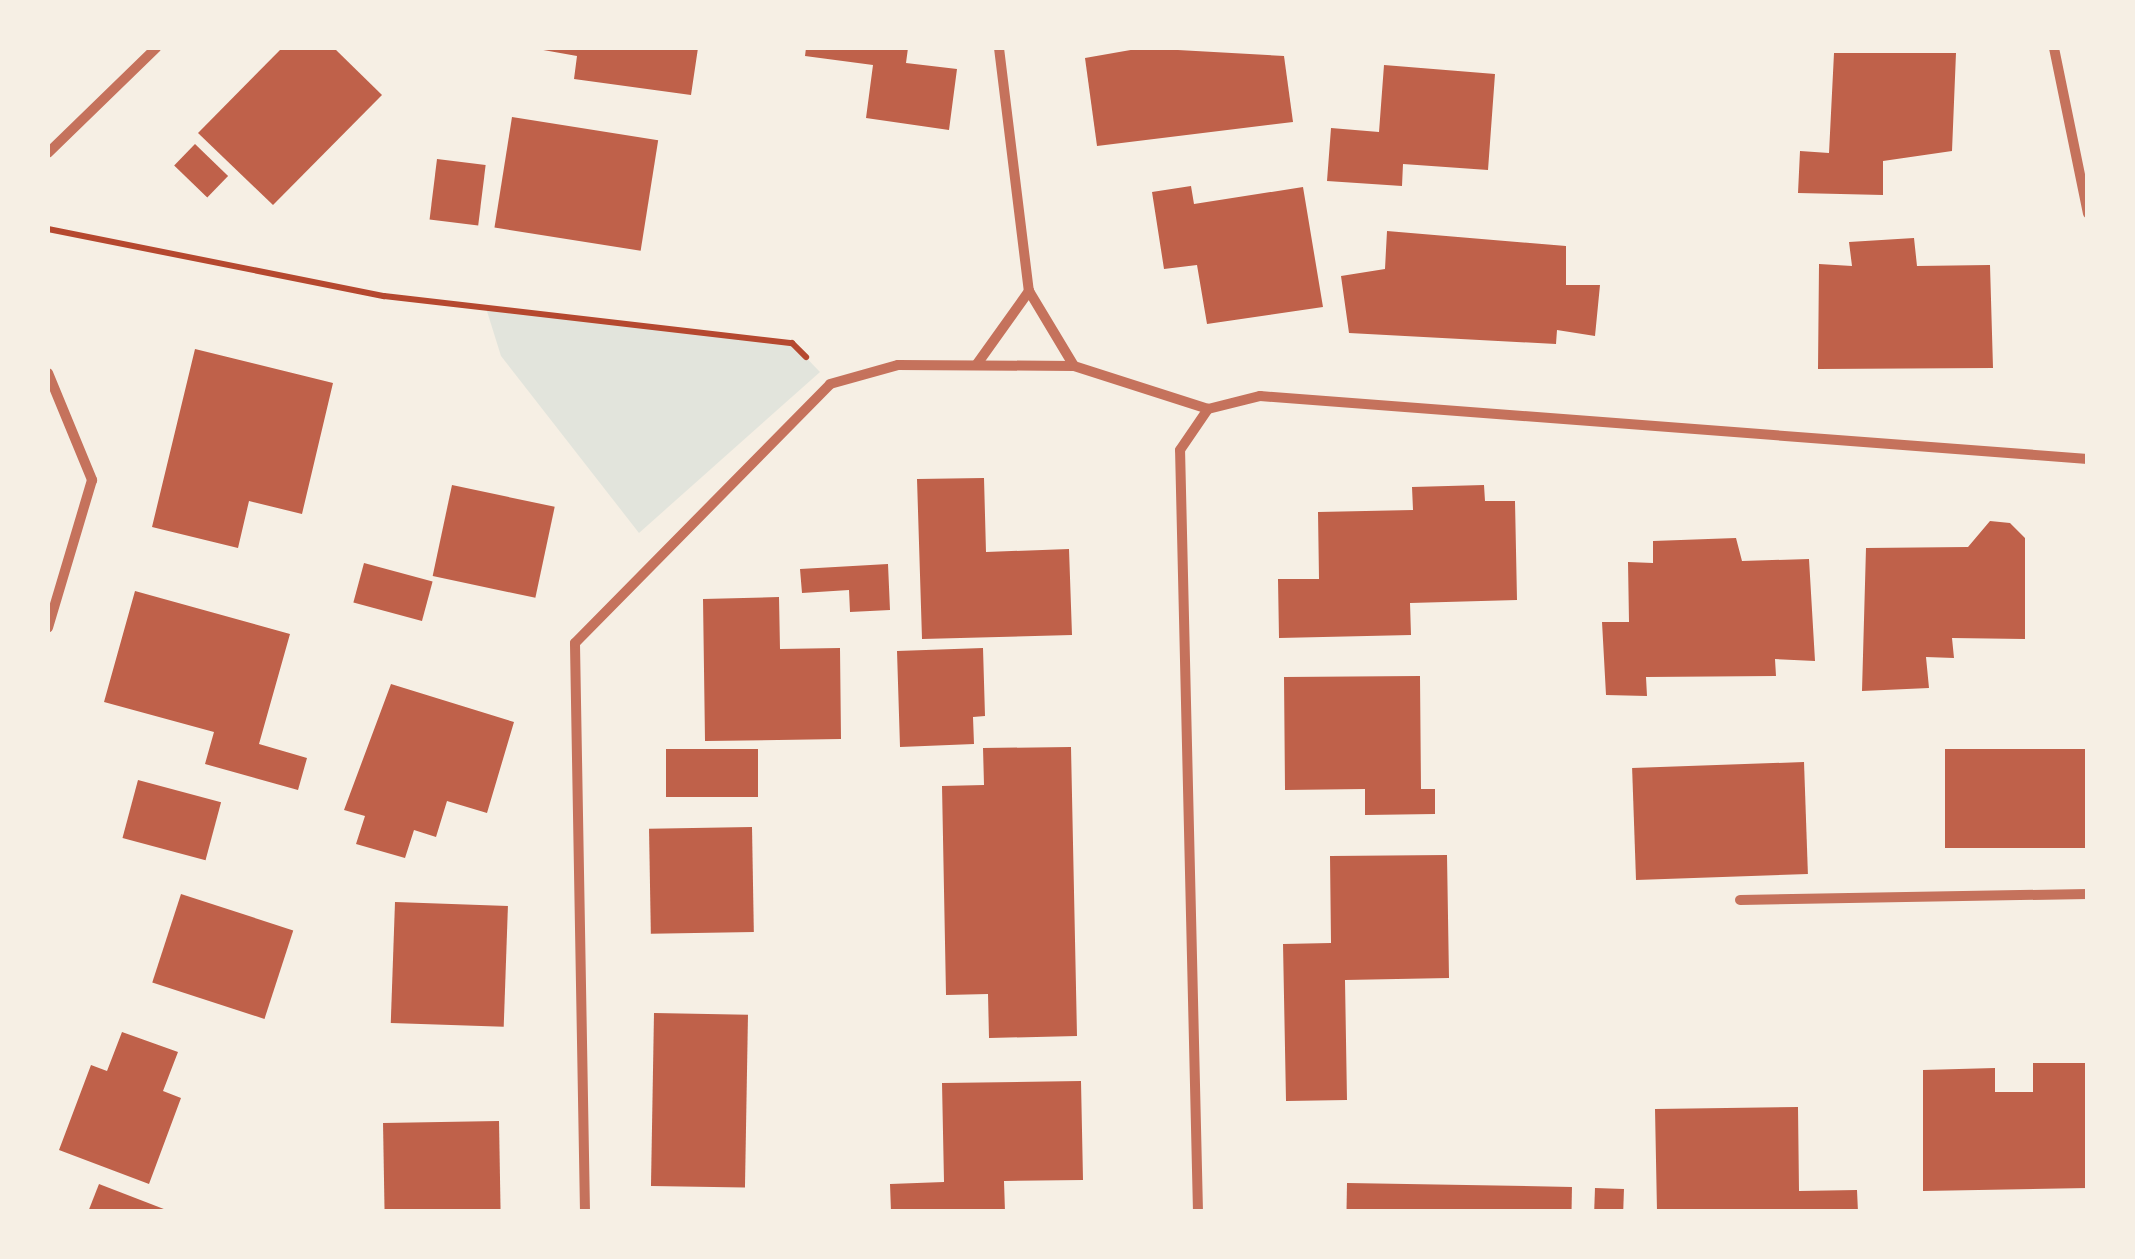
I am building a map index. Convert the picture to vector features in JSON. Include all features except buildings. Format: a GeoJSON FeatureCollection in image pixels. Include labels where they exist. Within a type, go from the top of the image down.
{"type":"FeatureCollection","features":[{"type":"Feature","properties":{"kind":"street"},"geometry":{"type":"LineString","coordinates":[[48,154],[156,48]]}},
{"type":"Feature","properties":{"kind":"street"},"geometry":{"type":"LineString","coordinates":[[999,48],[1029,291],[1074,366]]}},
{"type":"Feature","properties":{"kind":"street"},"geometry":{"type":"LineString","coordinates":[[2054,48],[2088,214]]}},
{"type":"Feature","properties":{"kind":"street"},"geometry":{"type":"LineString","coordinates":[[976,364],[1029,291]]}},
{"type":"Feature","properties":{"kind":"street"},"geometry":{"type":"LineString","coordinates":[[585,1212],[574,643],[830,384],[898,365],[1074,366],[1208,410],[1260,396],[2088,459]]}},
{"type":"Feature","properties":{"kind":"street"},"geometry":{"type":"LineString","coordinates":[[48,373],[92,480],[48,628]]}},
{"type":"Feature","properties":{"kind":"street"},"geometry":{"type":"LineString","coordinates":[[1198,1212],[1180,450],[1208,410]]}},
{"type":"Feature","properties":{"kind":"street"},"geometry":{"type":"LineString","coordinates":[[1740,900],[2088,894]]}},
{"type":"Feature","properties":{"kind":"path"},"geometry":{"type":"LineString","coordinates":[[48,229],[384,296],[792,343],[830,384]]}},
{"type":"Feature","properties":{"kind":"shaded area"},"geometry":{"type":"Polygon","coordinates":[[[486,308],[792,343],[820,372],[639,533],[501,356],[486,308]]]}}]}
